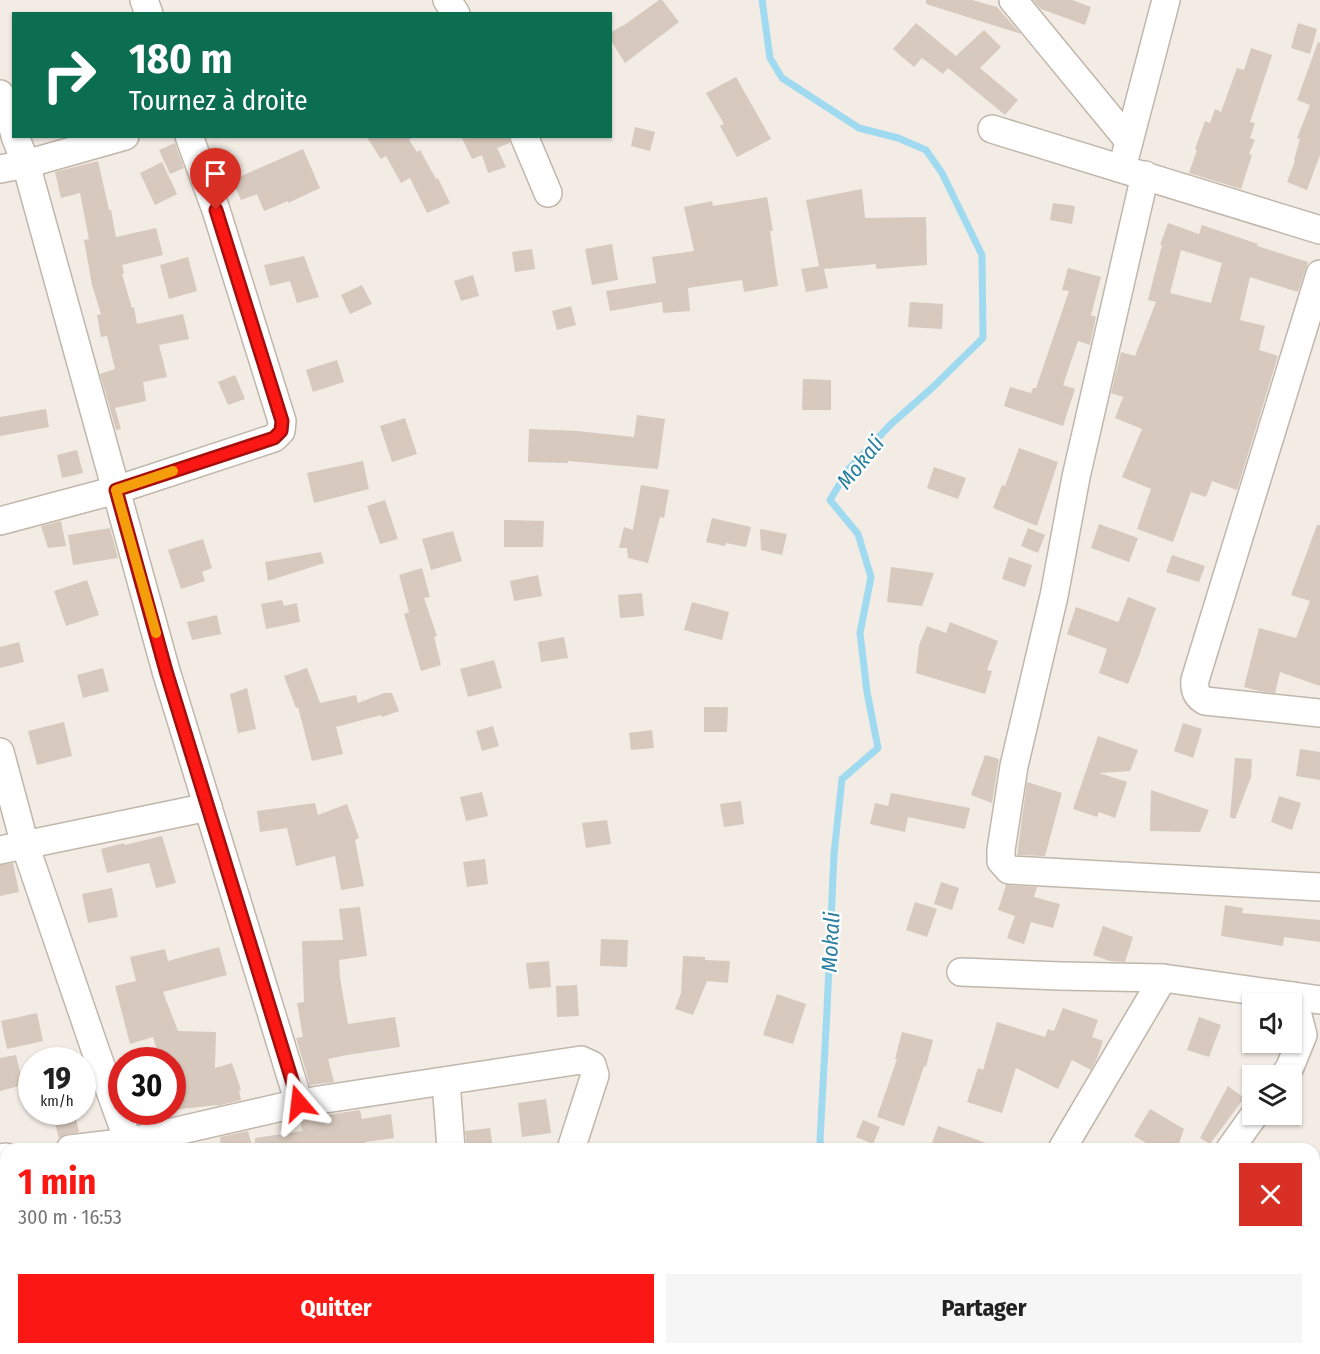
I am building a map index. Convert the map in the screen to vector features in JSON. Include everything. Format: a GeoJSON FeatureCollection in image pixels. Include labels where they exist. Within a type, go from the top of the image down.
{"type":"FeatureCollection","features":[{"type":"Feature","properties":{"kind":"street"},"geometry":{"type":"LineString","coordinates":[[1013,0],[1129,141]]}},
{"type":"Feature","properties":{"kind":"street"},"geometry":{"type":"LineString","coordinates":[[1166,0],[1129,141],[1134,171],[1054,596],[1014,766],[1001,861],[1009,870],[1320,887]]}},
{"type":"Feature","properties":{"kind":"street"},"geometry":{"type":"LineString","coordinates":[[0,94],[12,126]]}},
{"type":"Feature","properties":{"kind":"street"},"geometry":{"type":"LineString","coordinates":[[992,129],[1320,230]]}},
{"type":"Feature","properties":{"kind":"street"},"geometry":{"type":"LineString","coordinates":[[15,138],[13,167],[116,490],[166,671],[299,1103]]}},
{"type":"Feature","properties":{"kind":"street"},"geometry":{"type":"LineString","coordinates":[[13,167],[118,138]]}},
{"type":"Feature","properties":{"kind":"street"},"geometry":{"type":"LineString","coordinates":[[0,521],[116,490],[274,438],[281,431],[282,421],[216,210],[190,138]]}},
{"type":"Feature","properties":{"kind":"street"},"geometry":{"type":"LineString","coordinates":[[525,138],[548,193]]}},
{"type":"Feature","properties":{"kind":"street"},"geometry":{"type":"LineString","coordinates":[[1320,274],[1194,688],[1199,698],[1204,701],[1320,713]]}},
{"type":"Feature","properties":{"kind":"street"},"geometry":{"type":"LineString","coordinates":[[0,752],[13,847],[96,1052],[129,1143]]}},
{"type":"Feature","properties":{"kind":"street"},"geometry":{"type":"LineString","coordinates":[[13,847],[208,807]]}},
{"type":"Feature","properties":{"kind":"street"},"geometry":{"type":"LineString","coordinates":[[961,972],[1163,978],[1271,993]]}},
{"type":"Feature","properties":{"kind":"street"},"geometry":{"type":"LineString","coordinates":[[1066,1143],[1163,978]]}},
{"type":"Feature","properties":{"kind":"street"},"geometry":{"type":"LineString","coordinates":[[1302,997],[1320,1000]]}},
{"type":"Feature","properties":{"kind":"street"},"geometry":{"type":"LineString","coordinates":[[138,1143],[299,1103],[581,1060],[592,1065],[595,1075],[573,1143]]}},
{"type":"Feature","properties":{"kind":"street"},"geometry":{"type":"LineString","coordinates":[[446,1081],[451,1143]]}},
{"type":"Feature","properties":{"kind":"street"},"geometry":{"type":"LineString","coordinates":[[1234,1143],[1248,1125]]}},
{"type":"Feature","properties":{"kind":"building"},"geometry":{"type":"Polygon","coordinates":[[[659,0],[662,0],[679,22],[625,63],[612,42],[612,32],[659,0]]]}},
{"type":"Feature","properties":{"kind":"building"},"geometry":{"type":"Polygon","coordinates":[[[926,0],[972,0],[997,7],[1021,34],[926,4],[926,0]]]}},
{"type":"Feature","properties":{"kind":"building"},"geometry":{"type":"Polygon","coordinates":[[[1033,0],[1072,0],[1091,7],[1085,25],[1041,9],[1033,0]]]}},
{"type":"Feature","properties":{"kind":"building"},"geometry":{"type":"Polygon","coordinates":[[[916,23],[956,56],[984,30],[1001,47],[980,68],[1018,100],[1005,115],[948,68],[943,74],[922,58],[914,67],[893,49],[916,23]]]}},
{"type":"Feature","properties":{"kind":"building"},"geometry":{"type":"Polygon","coordinates":[[[1298,23],[1317,29],[1310,54],[1291,48],[1298,23]]]}},
{"type":"Feature","properties":{"kind":"building"},"geometry":{"type":"Polygon","coordinates":[[[1318,42],[1320,43],[1320,155],[1307,190],[1287,182],[1300,139],[1297,138],[1310,105],[1297,100],[1318,42]]]}},
{"type":"Feature","properties":{"kind":"building"},"geometry":{"type":"Polygon","coordinates":[[[1251,48],[1272,55],[1250,122],[1255,123],[1250,138],[1255,140],[1249,154],[1252,155],[1241,189],[1189,173],[1205,121],[1210,123],[1215,109],[1221,112],[1237,68],[1244,70],[1251,48]]]}},
{"type":"Feature","properties":{"kind":"building"},"geometry":{"type":"Polygon","coordinates":[[[736,77],[771,139],[737,157],[720,126],[724,124],[706,93],[736,77]]]}},
{"type":"Feature","properties":{"kind":"building"},"geometry":{"type":"Polygon","coordinates":[[[635,127],[655,132],[650,151],[631,146],[635,127]]]}},
{"type":"Feature","properties":{"kind":"building"},"geometry":{"type":"Polygon","coordinates":[[[367,138],[412,138],[409,140],[417,152],[420,150],[436,179],[438,178],[450,203],[427,213],[410,178],[401,183],[386,156],[381,159],[367,138]]]}},
{"type":"Feature","properties":{"kind":"building"},"geometry":{"type":"Polygon","coordinates":[[[462,138],[509,138],[510,143],[497,148],[506,167],[488,173],[482,155],[472,159],[462,138]]]}},
{"type":"Feature","properties":{"kind":"building"},"geometry":{"type":"Polygon","coordinates":[[[175,143],[184,168],[170,174],[159,150],[175,143]]]}},
{"type":"Feature","properties":{"kind":"building"},"geometry":{"type":"Polygon","coordinates":[[[303,149],[320,188],[264,211],[257,194],[241,200],[232,180],[303,149]]]}},
{"type":"Feature","properties":{"kind":"building"},"geometry":{"type":"Polygon","coordinates":[[[98,161],[116,237],[156,228],[163,255],[122,265],[124,273],[122,274],[132,308],[134,307],[137,324],[183,314],[189,339],[159,345],[167,377],[143,382],[146,401],[115,408],[121,429],[116,430],[100,374],[115,369],[107,336],[101,337],[97,315],[101,314],[92,285],[84,240],[89,239],[80,193],[61,198],[55,172],[98,161]]]}},
{"type":"Feature","properties":{"kind":"building"},"geometry":{"type":"Polygon","coordinates":[[[162,162],[177,194],[155,205],[140,173],[162,162]]]}},
{"type":"Feature","properties":{"kind":"building"},"geometry":{"type":"Polygon","coordinates":[[[862,189],[865,218],[926,217],[927,265],[876,269],[876,264],[824,269],[828,288],[806,292],[801,269],[819,266],[806,200],[862,189]]]}},
{"type":"Feature","properties":{"kind":"building"},"geometry":{"type":"Polygon","coordinates":[[[767,197],[778,286],[744,292],[742,280],[688,288],[690,311],[663,313],[662,302],[610,311],[606,291],[656,283],[652,257],[694,251],[684,207],[712,201],[713,206],[767,197]]]}},
{"type":"Feature","properties":{"kind":"building"},"geometry":{"type":"Polygon","coordinates":[[[1053,203],[1075,206],[1072,224],[1050,220],[1053,203]]]}},
{"type":"Feature","properties":{"kind":"building"},"geometry":{"type":"Polygon","coordinates":[[[1168,223],[1199,234],[1202,225],[1308,262],[1298,292],[1250,277],[1240,320],[1265,326],[1259,350],[1278,356],[1237,490],[1212,481],[1206,497],[1191,492],[1173,542],[1137,529],[1151,489],[1122,477],[1142,429],[1115,418],[1123,397],[1111,393],[1121,352],[1135,356],[1156,302],[1148,300],[1162,245],[1160,245],[1168,223]],[[1181,250],[1170,293],[1211,303],[1222,263],[1181,250]]]}},
{"type":"Feature","properties":{"kind":"building"},"geometry":{"type":"Polygon","coordinates":[[[612,244],[618,280],[592,285],[585,249],[612,244]]]}},
{"type":"Feature","properties":{"kind":"building"},"geometry":{"type":"Polygon","coordinates":[[[532,249],[535,269],[515,272],[512,252],[532,249]]]}},
{"type":"Feature","properties":{"kind":"building"},"geometry":{"type":"Polygon","coordinates":[[[304,256],[319,297],[297,303],[290,281],[270,286],[264,265],[304,256]]]}},
{"type":"Feature","properties":{"kind":"building"},"geometry":{"type":"Polygon","coordinates":[[[188,257],[197,291],[169,299],[160,265],[188,257]]]}},
{"type":"Feature","properties":{"kind":"building"},"geometry":{"type":"Polygon","coordinates":[[[1068,268],[1101,277],[1091,315],[1096,317],[1090,345],[1078,341],[1063,385],[1075,389],[1063,426],[1004,406],[1010,387],[1031,393],[1033,388],[1036,388],[1069,291],[1062,290],[1068,268]]]}},
{"type":"Feature","properties":{"kind":"building"},"geometry":{"type":"Polygon","coordinates":[[[473,275],[479,296],[461,301],[454,281],[473,275]]]}},
{"type":"Feature","properties":{"kind":"building"},"geometry":{"type":"Polygon","coordinates":[[[362,285],[372,304],[350,314],[341,295],[362,285]]]}},
{"type":"Feature","properties":{"kind":"building"},"geometry":{"type":"Polygon","coordinates":[[[910,302],[943,304],[942,329],[908,327],[910,302]]]}},
{"type":"Feature","properties":{"kind":"building"},"geometry":{"type":"Polygon","coordinates":[[[571,306],[576,325],[557,330],[552,311],[571,306]]]}},
{"type":"Feature","properties":{"kind":"building"},"geometry":{"type":"Polygon","coordinates":[[[337,360],[344,382],[313,392],[306,370],[337,360]]]}},
{"type":"Feature","properties":{"kind":"building"},"geometry":{"type":"Polygon","coordinates":[[[235,375],[245,399],[228,405],[218,382],[235,375]]]}},
{"type":"Feature","properties":{"kind":"building"},"geometry":{"type":"Polygon","coordinates":[[[803,379],[831,380],[831,410],[802,410],[803,379]]]}},
{"type":"Feature","properties":{"kind":"building"},"geometry":{"type":"Polygon","coordinates":[[[46,409],[49,427],[0,436],[0,417],[46,409]]]}},
{"type":"Feature","properties":{"kind":"building"},"geometry":{"type":"Polygon","coordinates":[[[637,415],[665,419],[658,469],[568,461],[568,463],[528,462],[529,429],[634,437],[637,415]]]}},
{"type":"Feature","properties":{"kind":"building"},"geometry":{"type":"Polygon","coordinates":[[[405,418],[417,454],[392,462],[380,426],[405,418]]]}},
{"type":"Feature","properties":{"kind":"building"},"geometry":{"type":"Polygon","coordinates":[[[1019,448],[1058,462],[1037,526],[993,508],[1002,485],[1005,486],[1019,448]]]}},
{"type":"Feature","properties":{"kind":"building"},"geometry":{"type":"Polygon","coordinates":[[[77,450],[83,473],[62,478],[57,455],[77,450]]]}},
{"type":"Feature","properties":{"kind":"building"},"geometry":{"type":"Polygon","coordinates":[[[363,461],[369,489],[314,503],[307,473],[363,461]]]}},
{"type":"Feature","properties":{"kind":"building"},"geometry":{"type":"Polygon","coordinates":[[[934,467],[966,478],[958,499],[927,488],[934,467]]]}},
{"type":"Feature","properties":{"kind":"building"},"geometry":{"type":"Polygon","coordinates":[[[641,485],[669,490],[664,518],[660,517],[648,563],[628,558],[627,548],[619,548],[624,527],[633,530],[641,485]]]}},
{"type":"Feature","properties":{"kind":"building"},"geometry":{"type":"Polygon","coordinates":[[[385,500],[398,539],[380,544],[367,506],[385,500]]]}},
{"type":"Feature","properties":{"kind":"building"},"geometry":{"type":"Polygon","coordinates":[[[712,518],[751,527],[746,547],[706,542],[712,518]]]}},
{"type":"Feature","properties":{"kind":"building"},"geometry":{"type":"Polygon","coordinates":[[[504,520],[544,521],[543,547],[504,547],[504,520]]]}},
{"type":"Feature","properties":{"kind":"building"},"geometry":{"type":"Polygon","coordinates":[[[61,521],[66,546],[48,548],[41,526],[61,521]]]}},
{"type":"Feature","properties":{"kind":"building"},"geometry":{"type":"Polygon","coordinates":[[[1099,524],[1138,538],[1129,562],[1091,548],[1099,524]]]}},
{"type":"Feature","properties":{"kind":"building"},"geometry":{"type":"Polygon","coordinates":[[[1317,525],[1320,525],[1320,686],[1280,672],[1275,693],[1244,687],[1259,628],[1296,638],[1310,601],[1291,595],[1317,525]]]}},
{"type":"Feature","properties":{"kind":"building"},"geometry":{"type":"Polygon","coordinates":[[[110,528],[118,558],[73,565],[68,535],[110,528]]]}},
{"type":"Feature","properties":{"kind":"building"},"geometry":{"type":"Polygon","coordinates":[[[1028,528],[1045,535],[1038,553],[1021,546],[1028,528]]]}},
{"type":"Feature","properties":{"kind":"building"},"geometry":{"type":"Polygon","coordinates":[[[760,529],[787,534],[782,555],[761,550],[760,529]]]}},
{"type":"Feature","properties":{"kind":"building"},"geometry":{"type":"Polygon","coordinates":[[[453,531],[462,561],[431,570],[422,539],[453,531]]]}},
{"type":"Feature","properties":{"kind":"building"},"geometry":{"type":"Polygon","coordinates":[[[203,539],[212,568],[202,572],[205,581],[181,589],[168,550],[203,539]]]}},
{"type":"Feature","properties":{"kind":"building"},"geometry":{"type":"Polygon","coordinates":[[[321,552],[324,563],[268,581],[265,562],[321,552]]]}},
{"type":"Feature","properties":{"kind":"building"},"geometry":{"type":"Polygon","coordinates":[[[1172,555],[1205,566],[1199,582],[1166,572],[1172,555]]]}},
{"type":"Feature","properties":{"kind":"building"},"geometry":{"type":"Polygon","coordinates":[[[1009,557],[1032,565],[1025,587],[1002,579],[1009,557]]]}},
{"type":"Feature","properties":{"kind":"building"},"geometry":{"type":"Polygon","coordinates":[[[891,567],[934,573],[922,606],[887,602],[891,567]]]}},
{"type":"Feature","properties":{"kind":"building"},"geometry":{"type":"Polygon","coordinates":[[[422,568],[430,597],[424,598],[437,636],[434,637],[441,665],[421,671],[404,614],[409,612],[399,575],[422,568]]]}},
{"type":"Feature","properties":{"kind":"building"},"geometry":{"type":"Polygon","coordinates":[[[538,575],[542,596],[514,601],[510,581],[538,575]]]}},
{"type":"Feature","properties":{"kind":"building"},"geometry":{"type":"Polygon","coordinates":[[[87,580],[99,615],[66,626],[54,591],[87,580]]]}},
{"type":"Feature","properties":{"kind":"building"},"geometry":{"type":"Polygon","coordinates":[[[642,593],[644,616],[620,618],[618,595],[642,593]]]}},
{"type":"Feature","properties":{"kind":"building"},"geometry":{"type":"Polygon","coordinates":[[[1128,597],[1156,608],[1128,684],[1099,673],[1107,649],[1067,634],[1076,607],[1118,622],[1128,597]]]}},
{"type":"Feature","properties":{"kind":"building"},"geometry":{"type":"Polygon","coordinates":[[[282,600],[284,606],[297,603],[300,622],[266,629],[261,604],[282,600]]]}},
{"type":"Feature","properties":{"kind":"building"},"geometry":{"type":"Polygon","coordinates":[[[692,602],[729,612],[722,640],[684,630],[692,602]]]}},
{"type":"Feature","properties":{"kind":"building"},"geometry":{"type":"Polygon","coordinates":[[[217,615],[221,634],[192,640],[187,622],[217,615]]]}},
{"type":"Feature","properties":{"kind":"building"},"geometry":{"type":"Polygon","coordinates":[[[950,622],[998,641],[987,670],[992,671],[985,694],[916,673],[919,645],[927,626],[946,633],[950,622]]]}},
{"type":"Feature","properties":{"kind":"building"},"geometry":{"type":"Polygon","coordinates":[[[564,637],[568,658],[541,662],[538,642],[564,637]]]}},
{"type":"Feature","properties":{"kind":"building"},"geometry":{"type":"Polygon","coordinates":[[[19,642],[24,662],[0,668],[0,647],[19,642]]]}},
{"type":"Feature","properties":{"kind":"building"},"geometry":{"type":"Polygon","coordinates":[[[494,660],[502,688],[468,697],[460,669],[494,660]]]}},
{"type":"Feature","properties":{"kind":"building"},"geometry":{"type":"Polygon","coordinates":[[[103,668],[109,691],[83,698],[77,675],[103,668]]]}},
{"type":"Feature","properties":{"kind":"building"},"geometry":{"type":"Polygon","coordinates":[[[307,668],[320,703],[356,695],[358,703],[384,693],[392,693],[399,711],[336,727],[343,754],[312,761],[298,707],[296,708],[284,676],[307,668]]]}},
{"type":"Feature","properties":{"kind":"building"},"geometry":{"type":"Polygon","coordinates":[[[247,688],[256,729],[238,733],[230,694],[247,688]]]}},
{"type":"Feature","properties":{"kind":"building"},"geometry":{"type":"Polygon","coordinates":[[[704,707],[728,707],[727,732],[704,732],[704,707]]]}},
{"type":"Feature","properties":{"kind":"building"},"geometry":{"type":"Polygon","coordinates":[[[64,722],[72,756],[37,765],[28,731],[64,722]]]}},
{"type":"Feature","properties":{"kind":"building"},"geometry":{"type":"Polygon","coordinates":[[[1183,723],[1202,729],[1193,758],[1174,751],[1183,723]]]}},
{"type":"Feature","properties":{"kind":"building"},"geometry":{"type":"Polygon","coordinates":[[[493,726],[499,746],[482,751],[476,731],[493,726]]]}},
{"type":"Feature","properties":{"kind":"building"},"geometry":{"type":"Polygon","coordinates":[[[652,730],[654,748],[631,750],[629,733],[652,730]]]}},
{"type":"Feature","properties":{"kind":"building"},"geometry":{"type":"Polygon","coordinates":[[[1098,736],[1138,750],[1130,771],[1099,773],[1127,782],[1115,818],[1099,812],[1097,817],[1073,809],[1098,736]]]}},
{"type":"Feature","properties":{"kind":"building"},"geometry":{"type":"Polygon","coordinates":[[[1300,749],[1320,752],[1320,780],[1296,776],[1300,749]]]}},
{"type":"Feature","properties":{"kind":"building"},"geometry":{"type":"Polygon","coordinates":[[[985,755],[999,759],[992,803],[971,795],[985,755]]]}},
{"type":"Feature","properties":{"kind":"building"},"geometry":{"type":"Polygon","coordinates":[[[1235,758],[1252,759],[1251,777],[1235,819],[1230,817],[1235,758]]]}},
{"type":"Feature","properties":{"kind":"building"},"geometry":{"type":"Polygon","coordinates":[[[1027,782],[1062,793],[1045,856],[1017,855],[1027,782]]]}},
{"type":"Feature","properties":{"kind":"building"},"geometry":{"type":"Polygon","coordinates":[[[1151,790],[1209,810],[1200,832],[1150,831],[1151,790]]]}},
{"type":"Feature","properties":{"kind":"building"},"geometry":{"type":"Polygon","coordinates":[[[482,792],[488,816],[466,821],[460,797],[482,792]]]}},
{"type":"Feature","properties":{"kind":"building"},"geometry":{"type":"Polygon","coordinates":[[[891,793],[970,808],[965,829],[908,817],[905,832],[870,824],[875,803],[888,806],[891,793]]]}},
{"type":"Feature","properties":{"kind":"building"},"geometry":{"type":"Polygon","coordinates":[[[1279,796],[1301,803],[1292,830],[1271,822],[1279,796]]]}},
{"type":"Feature","properties":{"kind":"building"},"geometry":{"type":"Polygon","coordinates":[[[741,801],[744,824],[724,827],[720,804],[741,801]]]}},
{"type":"Feature","properties":{"kind":"building"},"geometry":{"type":"Polygon","coordinates":[[[315,803],[318,815],[347,804],[359,838],[355,840],[364,886],[341,890],[335,856],[296,866],[287,828],[260,832],[257,811],[315,803]]]}},
{"type":"Feature","properties":{"kind":"building"},"geometry":{"type":"Polygon","coordinates":[[[607,820],[611,844],[586,848],[582,823],[607,820]]]}},
{"type":"Feature","properties":{"kind":"building"},"geometry":{"type":"Polygon","coordinates":[[[162,836],[176,883],[156,888],[149,863],[107,873],[101,849],[162,836]]]}},
{"type":"Feature","properties":{"kind":"building"},"geometry":{"type":"Polygon","coordinates":[[[485,859],[488,884],[467,887],[463,862],[485,859]]]}},
{"type":"Feature","properties":{"kind":"building"},"geometry":{"type":"Polygon","coordinates":[[[13,863],[19,892],[0,896],[0,865],[13,863]]]}},
{"type":"Feature","properties":{"kind":"building"},"geometry":{"type":"Polygon","coordinates":[[[941,882],[959,888],[952,910],[934,904],[941,882]]]}},
{"type":"Feature","properties":{"kind":"building"},"geometry":{"type":"Polygon","coordinates":[[[1006,885],[1037,887],[1034,897],[1060,904],[1053,928],[1031,922],[1024,944],[1007,938],[1015,916],[998,910],[1006,885]]]}},
{"type":"Feature","properties":{"kind":"building"},"geometry":{"type":"Polygon","coordinates":[[[112,888],[118,917],[88,923],[82,894],[112,888]]]}},
{"type":"Feature","properties":{"kind":"building"},"geometry":{"type":"Polygon","coordinates":[[[915,902],[937,909],[927,937],[906,930],[915,902]]]}},
{"type":"Feature","properties":{"kind":"building"},"geometry":{"type":"Polygon","coordinates":[[[1225,905],[1243,908],[1242,913],[1320,920],[1320,942],[1284,937],[1283,946],[1221,936],[1225,905]]]}},
{"type":"Feature","properties":{"kind":"building"},"geometry":{"type":"Polygon","coordinates":[[[360,907],[367,956],[339,960],[348,1024],[395,1017],[400,1047],[328,1059],[334,1082],[310,1085],[296,1038],[303,1037],[297,1003],[304,1002],[302,941],[343,940],[339,909],[360,907]]]}},
{"type":"Feature","properties":{"kind":"building"},"geometry":{"type":"Polygon","coordinates":[[[1103,926],[1133,937],[1125,962],[1110,961],[1093,955],[1103,926]]]}},
{"type":"Feature","properties":{"kind":"building"},"geometry":{"type":"Polygon","coordinates":[[[601,939],[628,940],[627,967],[600,966],[601,939]]]}},
{"type":"Feature","properties":{"kind":"building"},"geometry":{"type":"Polygon","coordinates":[[[219,947],[227,975],[163,992],[178,1031],[216,1032],[215,1068],[232,1063],[241,1090],[239,1091],[241,1100],[217,1106],[186,1108],[186,1047],[156,1047],[153,1037],[130,1044],[115,986],[136,981],[130,957],[165,949],[168,961],[219,947]]]}},
{"type":"Feature","properties":{"kind":"building"},"geometry":{"type":"Polygon","coordinates":[[[683,956],[730,961],[728,983],[707,981],[693,1015],[675,1009],[681,993],[683,956]]]}},
{"type":"Feature","properties":{"kind":"building"},"geometry":{"type":"Polygon","coordinates":[[[549,961],[551,987],[529,989],[526,963],[549,961]]]}},
{"type":"Feature","properties":{"kind":"building"},"geometry":{"type":"Polygon","coordinates":[[[577,985],[579,1016],[557,1017],[556,986],[577,985]]]}},
{"type":"Feature","properties":{"kind":"building"},"geometry":{"type":"Polygon","coordinates":[[[777,994],[806,1004],[793,1044],[763,1035],[777,994]]]}},
{"type":"Feature","properties":{"kind":"building"},"geometry":{"type":"Polygon","coordinates":[[[1063,1008],[1098,1020],[1092,1037],[1103,1041],[1091,1070],[1072,1060],[1058,1089],[1016,1068],[1002,1113],[967,1102],[978,1068],[983,1070],[997,1022],[1045,1037],[1048,1029],[1054,1031],[1063,1008]]]}},
{"type":"Feature","properties":{"kind":"building"},"geometry":{"type":"Polygon","coordinates":[[[37,1013],[43,1041],[7,1049],[1,1021],[37,1013]]]}},
{"type":"Feature","properties":{"kind":"building"},"geometry":{"type":"Polygon","coordinates":[[[1199,1017],[1221,1025],[1209,1057],[1187,1050],[1199,1017]]]}},
{"type":"Feature","properties":{"kind":"building"},"geometry":{"type":"Polygon","coordinates":[[[902,1032],[933,1040],[926,1067],[924,1066],[904,1126],[877,1117],[897,1059],[895,1059],[902,1032]]]}},
{"type":"Feature","properties":{"kind":"building"},"geometry":{"type":"Polygon","coordinates":[[[16,1055],[18,1086],[0,1091],[0,1058],[16,1055]]]}},
{"type":"Feature","properties":{"kind":"building"},"geometry":{"type":"Polygon","coordinates":[[[1228,1086],[1242,1096],[1242,1101],[1211,1143],[1200,1138],[1228,1086]]]}},
{"type":"Feature","properties":{"kind":"building"},"geometry":{"type":"Polygon","coordinates":[[[546,1099],[551,1133],[522,1137],[518,1103],[546,1099]]]}},
{"type":"Feature","properties":{"kind":"building"},"geometry":{"type":"Polygon","coordinates":[[[1150,1109],[1184,1129],[1179,1143],[1146,1143],[1134,1136],[1150,1109]]]}},
{"type":"Feature","properties":{"kind":"building"},"geometry":{"type":"Polygon","coordinates":[[[360,1110],[362,1119],[391,1114],[394,1138],[365,1143],[255,1143],[255,1138],[302,1131],[300,1119],[360,1110]]]}},
{"type":"Feature","properties":{"kind":"building"},"geometry":{"type":"Polygon","coordinates":[[[863,1120],[880,1127],[873,1143],[856,1137],[863,1120]]]}},
{"type":"Feature","properties":{"kind":"building"},"geometry":{"type":"Polygon","coordinates":[[[55,1125],[77,1125],[79,1132],[59,1138],[55,1125]]]}},
{"type":"Feature","properties":{"kind":"building"},"geometry":{"type":"Polygon","coordinates":[[[938,1126],[986,1143],[932,1143],[938,1126]]]}},
{"type":"Feature","properties":{"kind":"building"},"geometry":{"type":"Polygon","coordinates":[[[490,1128],[492,1143],[466,1143],[465,1131],[490,1128]]]}},
{"type":"Feature","properties":{"kind":"building"},"geometry":{"type":"Polygon","coordinates":[[[248,1131],[251,1143],[220,1143],[220,1137],[248,1131]]]}},
{"type":"Feature","properties":{"kind":"waterway","name":"Mokali"},"geometry":{"type":"LineString","coordinates":[[762,0],[770,58],[782,78],[859,128],[898,138],[926,150],[942,173],[982,255],[983,338],[890,425],[848,470],[830,500],[858,534],[871,577],[860,633],[867,692],[878,748],[842,779],[834,854],[820,1143]]}},
{"type":"Feature","properties":{"kind":"slow traffic"},"geometry":{"type":"LineString","coordinates":[[156,633],[116,490],[173,471]]}},
{"type":"Feature","properties":{"kind":"route"},"geometry":{"type":"LineString","coordinates":[[216,210],[282,421],[281,431],[274,438],[116,490],[166,671],[299,1103]]}}]}
